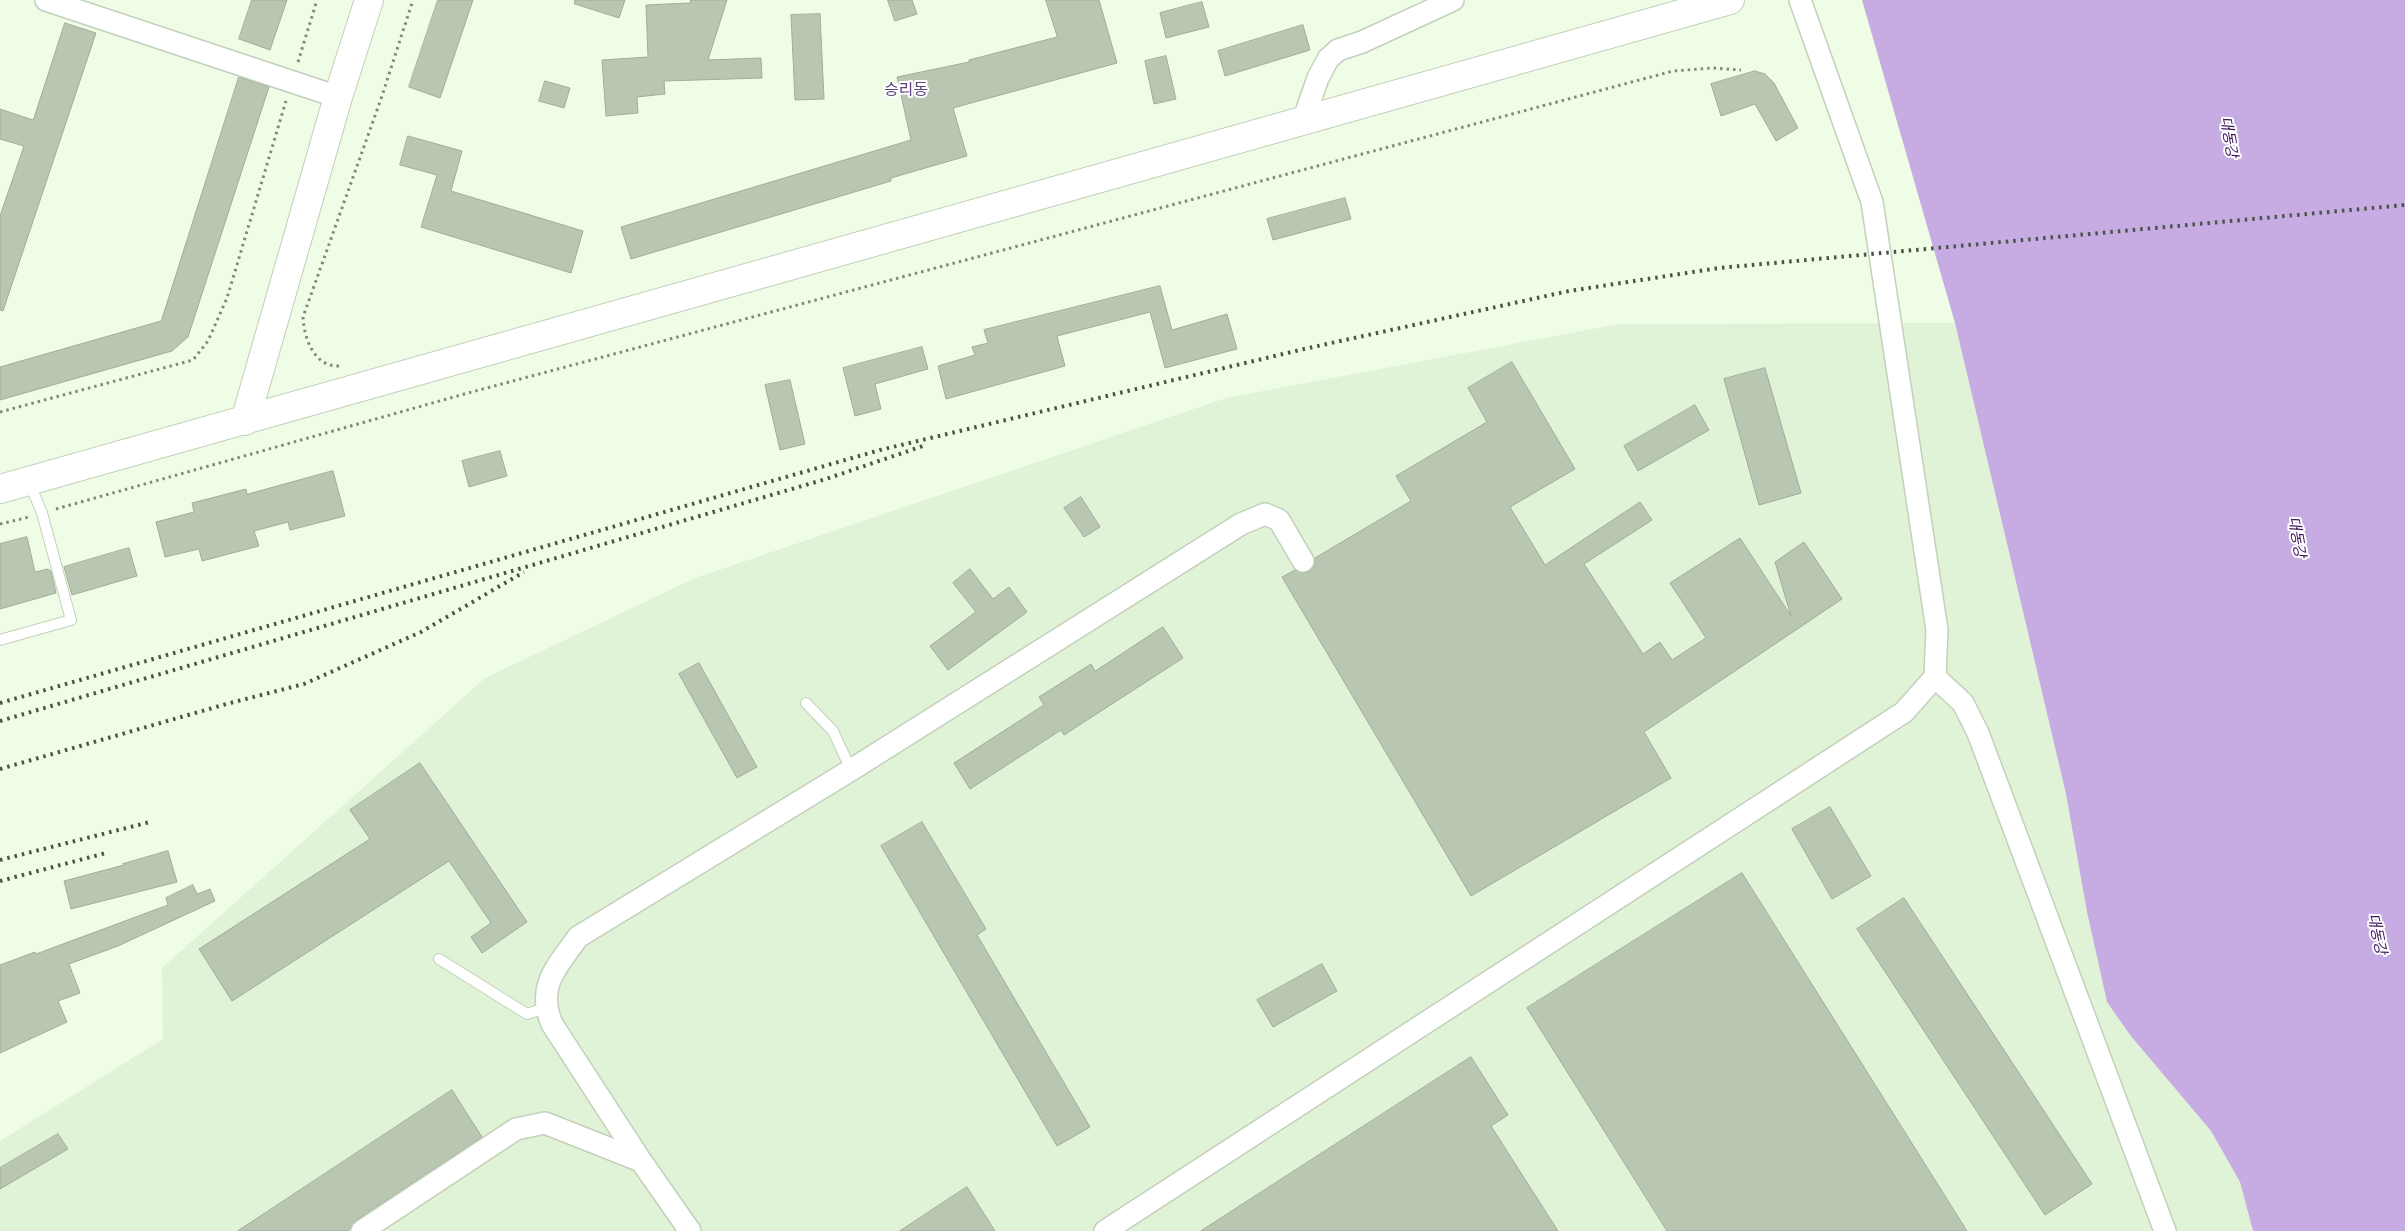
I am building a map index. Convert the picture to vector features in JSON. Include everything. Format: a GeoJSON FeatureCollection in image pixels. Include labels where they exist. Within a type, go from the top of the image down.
{"type":"FeatureCollection","features":[{"type":"Feature","properties":{"kind":"main road"},"geometry":{"type":"LineString","coordinates":[[245,421],[338,97],[369,0]]}},
{"type":"Feature","properties":{"kind":"main road"},"geometry":{"type":"LineString","coordinates":[[0,489],[1303,121],[1715,2]]}},
{"type":"Feature","properties":{"kind":"street"},"geometry":{"type":"LineString","coordinates":[[46,0],[338,97]]}},
{"type":"Feature","properties":{"kind":"street"},"geometry":{"type":"LineString","coordinates":[[1303,121],[1318,78],[1328,59],[1338,50],[1362,42],[1453,0]]}},
{"type":"Feature","properties":{"kind":"street"},"geometry":{"type":"LineString","coordinates":[[1105,1231],[1904,712],[1935,677],[1937,630],[1872,202],[1800,0]]}},
{"type":"Feature","properties":{"kind":"street"},"geometry":{"type":"LineString","coordinates":[[690,1231],[641,1161],[552,1024],[546,1008],[549,979],[578,938],[851,770],[1241,524],[1265,514],[1278,520],[1303,561]]}},
{"type":"Feature","properties":{"kind":"street"},"geometry":{"type":"LineString","coordinates":[[1935,677],[1963,703],[1978,733],[2165,1231]]}},
{"type":"Feature","properties":{"kind":"street"},"geometry":{"type":"LineString","coordinates":[[362,1231],[516,1129],[544,1123],[641,1161]]}},
{"type":"Feature","properties":{"kind":"lane"},"geometry":{"type":"LineString","coordinates":[[0,640],[71,620],[42,513],[29,481]]}},
{"type":"Feature","properties":{"kind":"lane"},"geometry":{"type":"LineString","coordinates":[[806,703],[833,731],[851,770]]}},
{"type":"Feature","properties":{"kind":"lane"},"geometry":{"type":"LineString","coordinates":[[439,959],[527,1014],[546,1008]]}},
{"type":"Feature","properties":{"kind":"path"},"geometry":{"type":"LineString","coordinates":[[0,412],[193,360],[208,341],[226,298],[317,0]]}},
{"type":"Feature","properties":{"kind":"path"},"geometry":{"type":"LineString","coordinates":[[348,366],[332,366],[313,353],[304,335],[303,317],[381,99],[413,0]]}},
{"type":"Feature","properties":{"kind":"path"},"geometry":{"type":"LineString","coordinates":[[0,524],[478,390],[1673,71],[1712,68],[1741,70]]}},
{"type":"Feature","properties":{"kind":"shaded area"},"geometry":{"type":"Polygon","coordinates":[[[1955,323],[2066,794],[2087,912],[2107,1002],[2130,1035],[2211,1131],[2240,1182],[2253,1231],[0,1231],[0,1141],[163,1039],[162,968],[485,678],[695,578],[1226,398],[1619,324],[1955,323]]]}},
{"type":"Feature","properties":{"kind":"water","name":"대동강"},"geometry":{"type":"Polygon","coordinates":[[[1862,0],[2405,0],[2405,1231],[2253,1231],[2240,1182],[2211,1131],[2130,1035],[2107,1002],[2087,912],[2066,794],[1955,323],[1862,0]]]}},
{"type":"Feature","properties":{"kind":"building"},"geometry":{"type":"Polygon","coordinates":[[[252,0],[287,0],[270,50],[239,39],[252,0]]]}},
{"type":"Feature","properties":{"kind":"building"},"geometry":{"type":"Polygon","coordinates":[[[438,0],[473,0],[440,98],[409,87],[438,0]]]}},
{"type":"Feature","properties":{"kind":"building"},"geometry":{"type":"Polygon","coordinates":[[[575,0],[625,0],[619,18],[575,4],[575,0]]]}},
{"type":"Feature","properties":{"kind":"building"},"geometry":{"type":"Polygon","coordinates":[[[691,0],[727,0],[708,60],[761,58],[762,78],[664,81],[665,94],[637,97],[638,113],[606,116],[602,60],[648,57],[646,5],[690,3],[691,0]]]}},
{"type":"Feature","properties":{"kind":"building"},"geometry":{"type":"Polygon","coordinates":[[[888,0],[912,0],[917,14],[895,21],[888,0]]]}},
{"type":"Feature","properties":{"kind":"building"},"geometry":{"type":"Polygon","coordinates":[[[1046,0],[1099,0],[1117,63],[953,108],[967,156],[891,178],[891,181],[631,259],[621,227],[911,140],[897,77],[969,62],[969,60],[1057,37],[1046,0]]]}},
{"type":"Feature","properties":{"kind":"building"},"geometry":{"type":"Polygon","coordinates":[[[1202,2],[1209,27],[1166,38],[1160,13],[1202,2]]]}},
{"type":"Feature","properties":{"kind":"building"},"geometry":{"type":"Polygon","coordinates":[[[820,14],[824,99],[795,100],[791,15],[820,14]]]}},
{"type":"Feature","properties":{"kind":"building"},"geometry":{"type":"Polygon","coordinates":[[[65,23],[96,33],[3,311],[0,310],[0,216],[24,146],[0,139],[0,109],[33,120],[65,23]]]}},
{"type":"Feature","properties":{"kind":"building"},"geometry":{"type":"Polygon","coordinates":[[[1303,25],[1310,50],[1225,76],[1218,51],[1303,25]]]}},
{"type":"Feature","properties":{"kind":"building"},"geometry":{"type":"Polygon","coordinates":[[[1166,56],[1176,99],[1154,104],[1145,61],[1166,56]]]}},
{"type":"Feature","properties":{"kind":"building"},"geometry":{"type":"Polygon","coordinates":[[[1755,71],[1765,74],[1774,83],[1798,128],[1776,141],[1755,104],[1721,116],[1711,84],[1755,71]]]}},
{"type":"Feature","properties":{"kind":"building"},"geometry":{"type":"Polygon","coordinates":[[[239,77],[269,87],[188,337],[172,351],[0,400],[0,367],[161,321],[239,77]]]}},
{"type":"Feature","properties":{"kind":"building"},"geometry":{"type":"Polygon","coordinates":[[[545,81],[570,88],[564,108],[539,101],[545,81]]]}},
{"type":"Feature","properties":{"kind":"building"},"geometry":{"type":"Polygon","coordinates":[[[408,136],[462,151],[451,191],[583,231],[571,273],[421,227],[437,175],[400,165],[408,136]]]}},
{"type":"Feature","properties":{"kind":"building"},"geometry":{"type":"Polygon","coordinates":[[[1345,198],[1351,219],[1273,240],[1267,219],[1345,198]]]}},
{"type":"Feature","properties":{"kind":"building"},"geometry":{"type":"Polygon","coordinates":[[[1160,286],[1172,330],[1227,314],[1237,349],[1165,368],[1150,312],[1057,336],[1065,366],[946,399],[938,366],[975,355],[972,347],[988,343],[984,330],[1160,286]]]}},
{"type":"Feature","properties":{"kind":"building"},"geometry":{"type":"Polygon","coordinates":[[[922,347],[928,369],[875,384],[881,409],[855,416],[843,368],[922,347]]]}},
{"type":"Feature","properties":{"kind":"building"},"geometry":{"type":"Polygon","coordinates":[[[1512,362],[1575,469],[1510,507],[1545,565],[1640,502],[1652,520],[1584,564],[1643,654],[1660,642],[1672,660],[1706,638],[1670,583],[1740,538],[1791,616],[1775,562],[1804,542],[1842,599],[1644,732],[1671,778],[1471,896],[1282,577],[1295,570],[1303,573],[1310,571],[1314,567],[1315,558],[1411,501],[1396,476],[1487,422],[1468,388],[1512,362]]]}},
{"type":"Feature","properties":{"kind":"building"},"geometry":{"type":"Polygon","coordinates":[[[1765,368],[1801,493],[1759,505],[1724,379],[1765,368]]]}},
{"type":"Feature","properties":{"kind":"building"},"geometry":{"type":"Polygon","coordinates":[[[790,380],[805,444],[780,450],[765,385],[790,380]]]}},
{"type":"Feature","properties":{"kind":"building"},"geometry":{"type":"Polygon","coordinates":[[[1695,405],[1709,430],[1638,471],[1624,446],[1695,405]]]}},
{"type":"Feature","properties":{"kind":"building"},"geometry":{"type":"Polygon","coordinates":[[[500,451],[507,476],[469,487],[462,461],[500,451]]]}},
{"type":"Feature","properties":{"kind":"building"},"geometry":{"type":"Polygon","coordinates":[[[333,471],[345,516],[290,530],[288,522],[254,531],[259,546],[202,561],[199,549],[165,557],[156,522],[194,512],[192,503],[246,489],[247,494],[333,471]]]}},
{"type":"Feature","properties":{"kind":"building"},"geometry":{"type":"Polygon","coordinates":[[[1081,497],[1100,527],[1084,537],[1064,508],[1081,497]]]}},
{"type":"Feature","properties":{"kind":"building"},"geometry":{"type":"Polygon","coordinates":[[[27,537],[35,572],[48,569],[51,571],[56,593],[0,609],[0,544],[27,537]]]}},
{"type":"Feature","properties":{"kind":"building"},"geometry":{"type":"Polygon","coordinates":[[[129,548],[137,576],[72,595],[64,567],[129,548]]]}},
{"type":"Feature","properties":{"kind":"building"},"geometry":{"type":"Polygon","coordinates":[[[970,569],[993,599],[1009,587],[1027,612],[948,670],[930,646],[976,612],[953,583],[970,569]]]}},
{"type":"Feature","properties":{"kind":"building"},"geometry":{"type":"Polygon","coordinates":[[[1163,627],[1183,658],[1064,735],[1061,730],[970,789],[954,763],[1044,705],[1039,697],[1091,664],[1095,671],[1163,627]]]}},
{"type":"Feature","properties":{"kind":"building"},"geometry":{"type":"Polygon","coordinates":[[[699,663],[757,767],[737,778],[679,674],[699,663]]]}},
{"type":"Feature","properties":{"kind":"building"},"geometry":{"type":"Polygon","coordinates":[[[420,763],[527,922],[482,953],[471,937],[491,923],[449,861],[232,1001],[199,949],[370,839],[350,810],[420,763]]]}},
{"type":"Feature","properties":{"kind":"building"},"geometry":{"type":"Polygon","coordinates":[[[1830,807],[1871,876],[1832,899],[1792,829],[1830,807]]]}},
{"type":"Feature","properties":{"kind":"building"},"geometry":{"type":"Polygon","coordinates":[[[922,822],[986,929],[977,935],[1090,1127],[1057,1146],[881,846],[922,822]]]}},
{"type":"Feature","properties":{"kind":"building"},"geometry":{"type":"Polygon","coordinates":[[[168,851],[177,882],[71,909],[64,881],[168,851]]]}},
{"type":"Feature","properties":{"kind":"building"},"geometry":{"type":"Polygon","coordinates":[[[1742,873],[1967,1231],[1667,1231],[1527,1008],[1742,873]]]}},
{"type":"Feature","properties":{"kind":"building"},"geometry":{"type":"Polygon","coordinates":[[[193,885],[197,894],[210,889],[215,901],[118,946],[69,964],[80,993],[58,1001],[67,1022],[0,1053],[0,965],[35,952],[36,954],[168,905],[166,898],[193,885]]]}},
{"type":"Feature","properties":{"kind":"building"},"geometry":{"type":"Polygon","coordinates":[[[1904,898],[2092,1184],[2045,1215],[1857,929],[1904,898]]]}},
{"type":"Feature","properties":{"kind":"building"},"geometry":{"type":"Polygon","coordinates":[[[1322,964],[1337,991],[1273,1027],[1257,1000],[1322,964]]]}},
{"type":"Feature","properties":{"kind":"building"},"geometry":{"type":"Polygon","coordinates":[[[1471,1057],[1508,1115],[1491,1126],[1558,1231],[1201,1231],[1471,1057]]]}},
{"type":"Feature","properties":{"kind":"building"},"geometry":{"type":"Polygon","coordinates":[[[452,1090],[482,1137],[355,1221],[348,1231],[238,1231],[452,1090]]]}},
{"type":"Feature","properties":{"kind":"building"},"geometry":{"type":"Polygon","coordinates":[[[58,1134],[68,1149],[0,1189],[0,1168],[58,1134]]]}},
{"type":"Feature","properties":{"kind":"building"},"geometry":{"type":"Polygon","coordinates":[[[967,1187],[995,1231],[900,1231],[967,1187]]]}},
{"type":"Feature","properties":{"kind":"railway"},"geometry":{"type":"LineString","coordinates":[[0,703],[880,450],[1304,349],[1569,291],[1719,268],[2405,205]]}},
{"type":"Feature","properties":{"kind":"railway"},"geometry":{"type":"LineString","coordinates":[[0,721],[826,479],[923,446]]}},
{"type":"Feature","properties":{"kind":"railway"},"geometry":{"type":"LineString","coordinates":[[0,769],[230,703],[304,684],[421,632],[524,572]]}},
{"type":"Feature","properties":{"kind":"railway"},"geometry":{"type":"LineString","coordinates":[[0,860],[150,822]]}},
{"type":"Feature","properties":{"kind":"railway"},"geometry":{"type":"LineString","coordinates":[[0,881],[106,853]]}},
{"type":"Feature","properties":{"kind":"district","name":"승리동"},"geometry":{"type":"Point","coordinates":[906,91]}}]}
